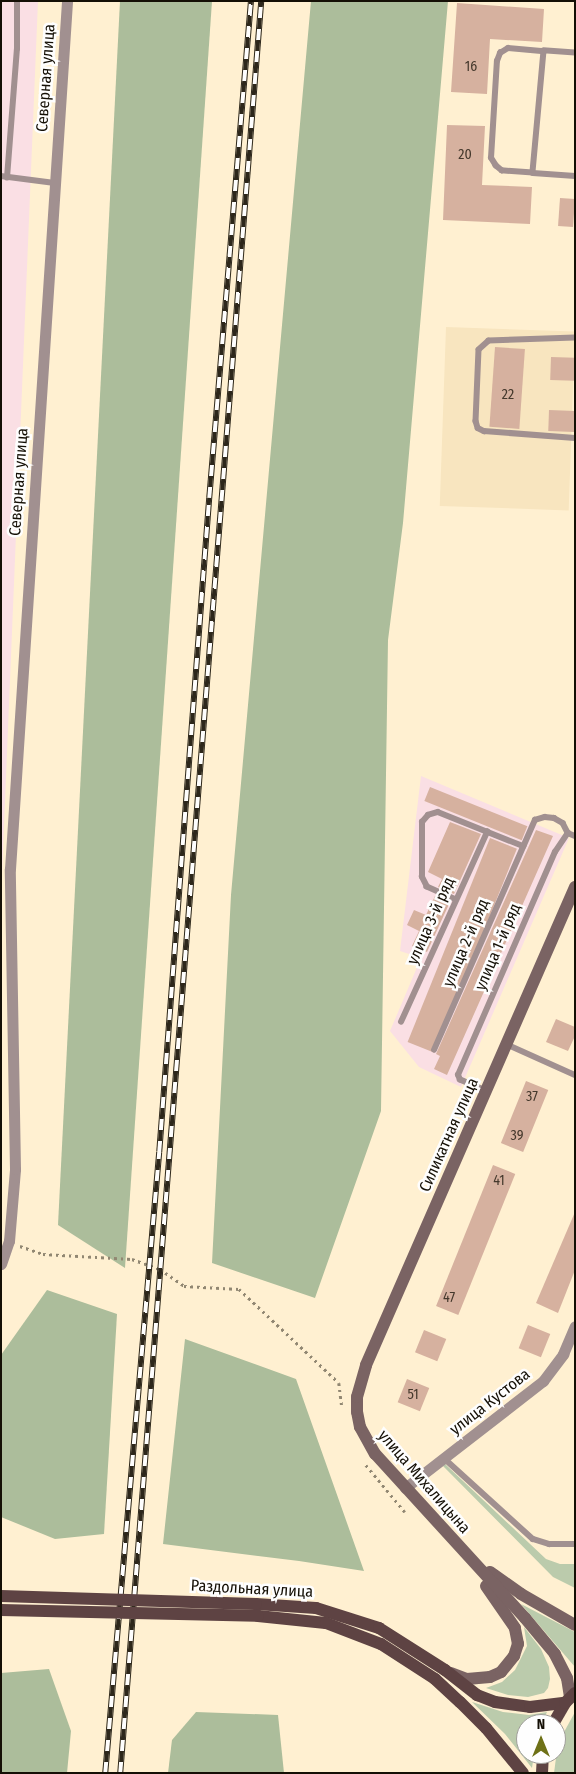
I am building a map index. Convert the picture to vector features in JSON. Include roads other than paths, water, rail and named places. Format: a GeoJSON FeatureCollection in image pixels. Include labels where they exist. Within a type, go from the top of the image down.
{"type":"FeatureCollection","features":[{"type":"Feature","properties":{"kind":"main road","name":"Раздольная улица"},"geometry":{"type":"LineString","coordinates":[[1,1596],[257,1610],[326,1623],[381,1644],[435,1679],[486,1728],[523,1773]]}},
{"type":"Feature","properties":{"kind":"main road","name":"Раздольная улица"},"geometry":{"type":"LineString","coordinates":[[1,1610],[257,1610],[316,1608],[364,1622],[391,1635],[445,1670],[477,1695],[495,1702],[530,1707],[570,1698]]}},
{"type":"Feature","properties":{"kind":"main road"},"geometry":{"type":"LineString","coordinates":[[560,1714],[570,1698]]}},
{"type":"Feature","properties":{"kind":"street","name":"Северная улица"},"geometry":{"type":"LineString","coordinates":[[1,1264],[15,1169],[10,868],[67,1]]}},
{"type":"Feature","properties":{"kind":"street","name":"Силикатная улица"},"geometry":{"type":"LineString","coordinates":[[357,1397],[366,1365],[575,887]]}},
{"type":"Feature","properties":{"kind":"street","name":"улица Кустова"},"geometry":{"type":"LineString","coordinates":[[405,1488],[543,1381],[563,1354],[575,1326]]}},
{"type":"Feature","properties":{"kind":"street","name":"улица Михалицына"},"geometry":{"type":"LineString","coordinates":[[357,1397],[357,1412],[366,1440],[387,1468],[526,1618],[555,1654],[567,1678],[570,1698]]}},
{"type":"Feature","properties":{"kind":"street","name":"улица Михалицына"},"geometry":{"type":"LineString","coordinates":[[468,1557],[521,1594],[575,1625]]}},
{"type":"Feature","properties":{"kind":"street","name":"улица Михалицына"},"geometry":{"type":"LineString","coordinates":[[445,1670],[467,1679],[490,1677],[500,1672],[510,1662],[518,1644],[515,1628],[507,1614],[468,1557]]}},
{"type":"Feature","properties":{"kind":"lane"},"geometry":{"type":"LineString","coordinates":[[17,1],[17,49],[4,177],[55,184]]}},
{"type":"Feature","properties":{"kind":"lane"},"geometry":{"type":"LineString","coordinates":[[575,53],[508,48],[500,53],[497,61],[491,158],[502,171],[575,176]]}},
{"type":"Feature","properties":{"kind":"lane"},"geometry":{"type":"LineString","coordinates":[[533,173],[544,51]]}},
{"type":"Feature","properties":{"kind":"lane"},"geometry":{"type":"LineString","coordinates":[[575,338],[489,342],[479,350],[476,421],[478,428],[484,432],[575,438]]}},
{"type":"Feature","properties":{"kind":"lane"},"geometry":{"type":"LineString","coordinates":[[456,900],[428,887],[422,877],[422,822],[428,815],[438,812],[523,846]]}},
{"type":"Feature","properties":{"kind":"lane","name":"улица 2-й ряд"},"geometry":{"type":"LineString","coordinates":[[434,1050],[535,820],[545,817],[563,822],[572,835]]}},
{"type":"Feature","properties":{"kind":"lane","name":"улица 3-й ряд"},"geometry":{"type":"LineString","coordinates":[[401,1022],[487,832]]}},
{"type":"Feature","properties":{"kind":"lane","name":"улица 1-й ряд"},"geometry":{"type":"LineString","coordinates":[[486,1091],[460,1080],[458,1075],[555,852],[572,835]]}},
{"type":"Feature","properties":{"kind":"lane"},"geometry":{"type":"LineString","coordinates":[[506,1044],[575,1075]]}},
{"type":"Feature","properties":{"kind":"lane"},"geometry":{"type":"LineString","coordinates":[[444,1458],[522,1532],[533,1539],[549,1544],[575,1544]]}},
{"type":"Feature","properties":{"kind":"railway"},"geometry":{"type":"LineString","coordinates":[[105,1773],[159,1152],[209,498],[251,1]]}},
{"type":"Feature","properties":{"kind":"railway"},"geometry":{"type":"LineString","coordinates":[[120,1773],[261,1]]}}]}
